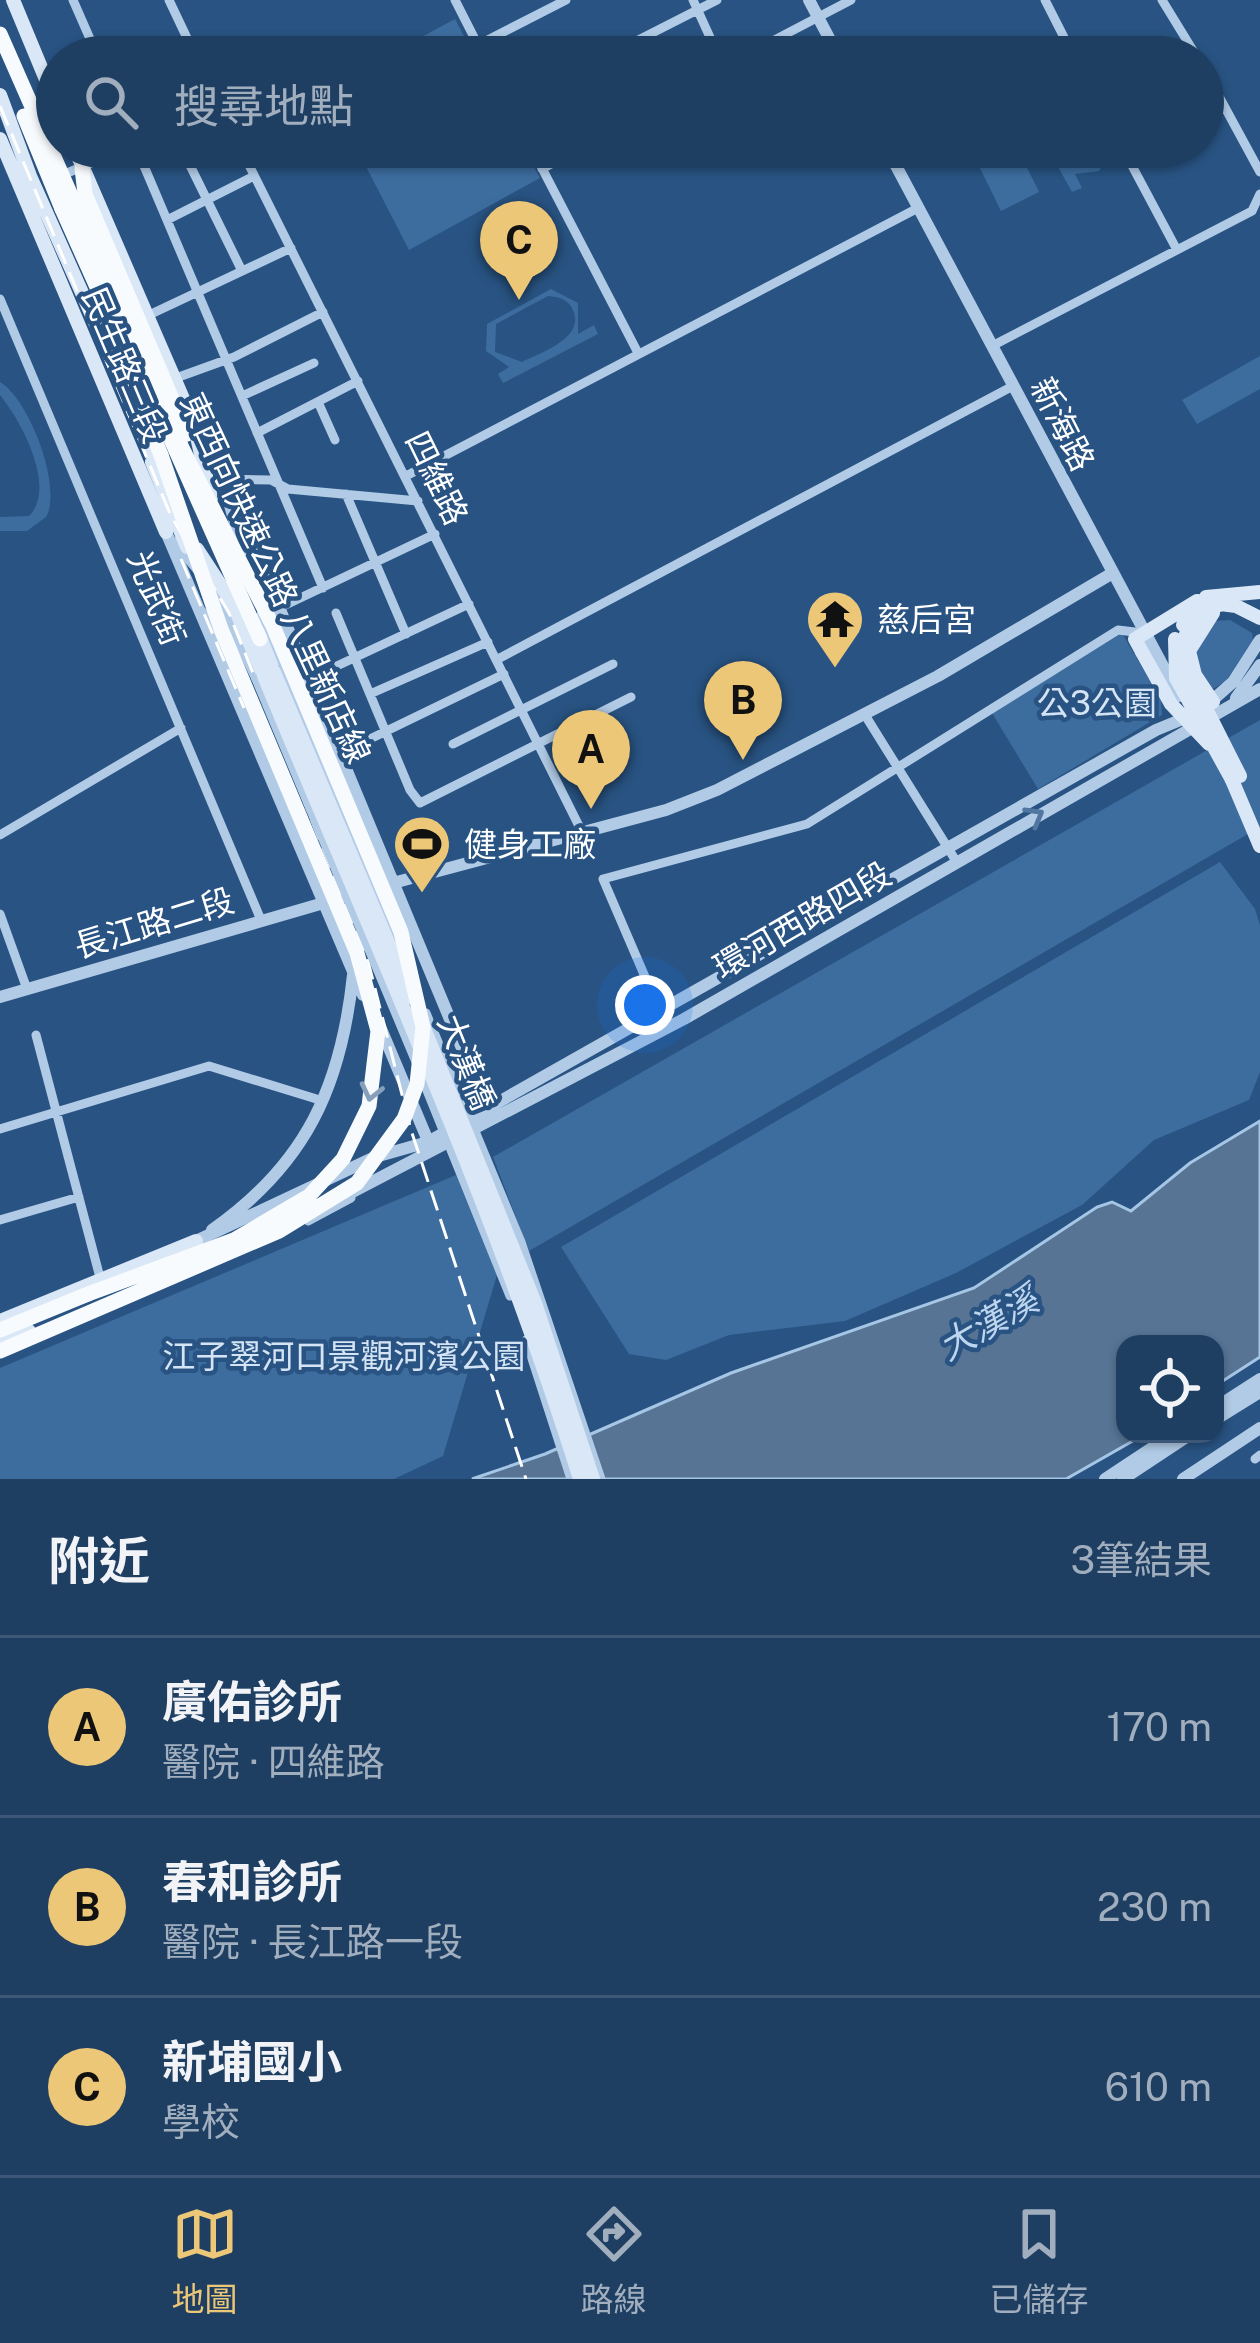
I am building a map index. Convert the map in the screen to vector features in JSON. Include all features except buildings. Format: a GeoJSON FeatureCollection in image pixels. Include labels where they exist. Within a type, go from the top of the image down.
{"type":"FeatureCollection","features":[{"type":"Feature","properties":{"kind":"highway","name":"東西向快速公路 八里新店線"},"geometry":{"type":"LineString","coordinates":[[0,34],[36,125]]}},
{"type":"Feature","properties":{"kind":"highway","name":"東西向快速公路 八里新店線"},"geometry":{"type":"LineString","coordinates":[[0,58],[36,136]]}},
{"type":"Feature","properties":{"kind":"highway","name":"東西向快速公路 八里新店線"},"geometry":{"type":"LineString","coordinates":[[0,1347],[317,1211],[372,1169],[404,1118],[423,1051],[419,993],[401,932],[275,618],[183,450],[51,168]]}},
{"type":"Feature","properties":{"kind":"highway","name":"東西向快速公路 八里新店線"},"geometry":{"type":"LineString","coordinates":[[0,1347],[241,1239],[309,1196],[353,1142],[375,1082],[375,1009],[357,953],[221,628],[53,168]]}},
{"type":"Feature","properties":{"kind":"highway"},"geometry":{"type":"LineString","coordinates":[[82,168],[85,194],[275,618]]}},
{"type":"Feature","properties":{"kind":"highway"},"geometry":{"type":"LineString","coordinates":[[68,206],[240,619]]}},
{"type":"Feature","properties":{"kind":"highway"},"geometry":{"type":"LineString","coordinates":[[172,452],[260,639]]}},
{"type":"Feature","properties":{"kind":"highway"},"geometry":{"type":"LineString","coordinates":[[0,1330],[241,1239]]}},
{"type":"Feature","properties":{"kind":"main road"},"geometry":{"type":"LineString","coordinates":[[13,0],[36,55]]}},
{"type":"Feature","properties":{"kind":"main road","name":"民生路三段"},"geometry":{"type":"LineString","coordinates":[[0,95],[28,189],[73,310],[166,532]]}},
{"type":"Feature","properties":{"kind":"main road"},"geometry":{"type":"LineString","coordinates":[[12,123],[36,162]]}},
{"type":"Feature","properties":{"kind":"main road","name":"民生路三段"},"geometry":{"type":"LineString","coordinates":[[2,150],[28,189],[102,337],[191,556],[240,619],[269,674]]}},
{"type":"Feature","properties":{"kind":"main road"},"geometry":{"type":"LineString","coordinates":[[73,310],[102,337]]}},
{"type":"Feature","properties":{"kind":"main road","name":"民生路三段"},"geometry":{"type":"LineString","coordinates":[[142,315],[194,424],[211,496],[269,674]]}},
{"type":"Feature","properties":{"kind":"main road"},"geometry":{"type":"LineString","coordinates":[[1232,780],[1210,745],[1171,704],[1140,641],[1197,601],[1232,591],[1260,592]]}},
{"type":"Feature","properties":{"kind":"main road"},"geometry":{"type":"LineString","coordinates":[[1197,601],[1214,611],[1260,619]]}},
{"type":"Feature","properties":{"kind":"main road"},"geometry":{"type":"LineString","coordinates":[[1213,702],[1195,676],[1189,651],[1214,611]]}},
{"type":"Feature","properties":{"kind":"main road"},"geometry":{"type":"LineString","coordinates":[[1214,611],[1186,634],[1183,667],[1226,738],[1260,826]]}},
{"type":"Feature","properties":{"kind":"main road"},"geometry":{"type":"LineString","coordinates":[[1260,629],[1233,614],[1198,612],[1183,625],[1173,647],[1176,678],[1232,780],[1260,846]]}},
{"type":"Feature","properties":{"kind":"main road","name":"大漢橋"},"geometry":{"type":"LineString","coordinates":[[269,674],[479,1194],[575,1479]]}},
{"type":"Feature","properties":{"kind":"main road","name":"大漢橋"},"geometry":{"type":"LineString","coordinates":[[269,674],[498,1208],[597,1479]]}},
{"type":"Feature","properties":{"kind":"main road","name":"環河西路四段"},"geometry":{"type":"LineString","coordinates":[[0,1347],[108,1305],[241,1239]]}},
{"type":"Feature","properties":{"kind":"main road","name":"環河西路四段"},"geometry":{"type":"LineString","coordinates":[[0,1321],[196,1241]]}},
{"type":"Feature","properties":{"kind":"street"},"geometry":{"type":"LineString","coordinates":[[73,0],[89,36]]}},
{"type":"Feature","properties":{"kind":"street"},"geometry":{"type":"LineString","coordinates":[[169,0],[186,36]]}},
{"type":"Feature","properties":{"kind":"street"},"geometry":{"type":"LineString","coordinates":[[455,0],[473,36]]}},
{"type":"Feature","properties":{"kind":"street"},"geometry":{"type":"LineString","coordinates":[[496,36],[566,0]]}},
{"type":"Feature","properties":{"kind":"street"},"geometry":{"type":"LineString","coordinates":[[641,36],[695,5],[717,0]]}},
{"type":"Feature","properties":{"kind":"street"},"geometry":{"type":"LineString","coordinates":[[808,0],[828,36]]}},
{"type":"Feature","properties":{"kind":"street"},"geometry":{"type":"LineString","coordinates":[[782,36],[850,0]]}},
{"type":"Feature","properties":{"kind":"street"},"geometry":{"type":"LineString","coordinates":[[1045,0],[1063,36]]}},
{"type":"Feature","properties":{"kind":"street"},"geometry":{"type":"LineString","coordinates":[[1162,0],[1185,36]]}},
{"type":"Feature","properties":{"kind":"street"},"geometry":{"type":"LineString","coordinates":[[695,5],[709,36]]}},
{"type":"Feature","properties":{"kind":"street"},"geometry":{"type":"LineString","coordinates":[[1224,106],[1260,172]]}},
{"type":"Feature","properties":{"kind":"street"},"geometry":{"type":"LineString","coordinates":[[28,189],[82,168]]}},
{"type":"Feature","properties":{"kind":"street"},"geometry":{"type":"LineString","coordinates":[[142,168],[323,588]]}},
{"type":"Feature","properties":{"kind":"street"},"geometry":{"type":"LineString","coordinates":[[192,168],[242,271]]}},
{"type":"Feature","properties":{"kind":"street","name":"四維路"},"geometry":{"type":"LineString","coordinates":[[250,168],[583,834]]}},
{"type":"Feature","properties":{"kind":"street","name":"新海路"},"geometry":{"type":"LineString","coordinates":[[897,168],[1111,574],[1140,641],[1197,718]]}},
{"type":"Feature","properties":{"kind":"street"},"geometry":{"type":"LineString","coordinates":[[1132,168],[1177,250]]}},
{"type":"Feature","properties":{"kind":"street"},"geometry":{"type":"LineString","coordinates":[[542,169],[637,351]]}},
{"type":"Feature","properties":{"kind":"street"},"geometry":{"type":"LineString","coordinates":[[167,220],[254,176]]}},
{"type":"Feature","properties":{"kind":"street"},"geometry":{"type":"LineString","coordinates":[[992,346],[1252,211],[1260,194]]}},
{"type":"Feature","properties":{"kind":"street"},"geometry":{"type":"LineString","coordinates":[[406,476],[637,351],[918,208]]}},
{"type":"Feature","properties":{"kind":"street"},"geometry":{"type":"LineString","coordinates":[[142,315],[291,248]]}},
{"type":"Feature","properties":{"kind":"street","name":"光武街"},"geometry":{"type":"LineString","coordinates":[[0,299],[261,920]]}},
{"type":"Feature","properties":{"kind":"street"},"geometry":{"type":"LineString","coordinates":[[176,378],[322,312]]}},
{"type":"Feature","properties":{"kind":"street"},"geometry":{"type":"LineString","coordinates":[[242,396],[314,363]]}},
{"type":"Feature","properties":{"kind":"street"},"geometry":{"type":"LineString","coordinates":[[257,433],[358,382]]}},
{"type":"Feature","properties":{"kind":"street"},"geometry":{"type":"LineString","coordinates":[[496,660],[1013,386]]}},
{"type":"Feature","properties":{"kind":"street"},"geometry":{"type":"LineString","coordinates":[[318,402],[335,440]]}},
{"type":"Feature","properties":{"kind":"street","name":"民生路三段"},"geometry":{"type":"LineString","coordinates":[[194,424],[490,1115]]}},
{"type":"Feature","properties":{"kind":"street"},"geometry":{"type":"LineString","coordinates":[[269,674],[221,479],[418,501]]}},
{"type":"Feature","properties":{"kind":"street"},"geometry":{"type":"LineString","coordinates":[[346,494],[406,634]]}},
{"type":"Feature","properties":{"kind":"street"},"geometry":{"type":"LineString","coordinates":[[166,532],[211,584],[269,674]]}},
{"type":"Feature","properties":{"kind":"street","name":"民生路三段"},"geometry":{"type":"LineString","coordinates":[[166,532],[431,1147]]}},
{"type":"Feature","properties":{"kind":"street"},"geometry":{"type":"LineString","coordinates":[[275,618],[323,588],[435,534]]}},
{"type":"Feature","properties":{"kind":"street","name":"長江路二段"},"geometry":{"type":"LineString","coordinates":[[0,997],[261,920],[583,834],[717,790],[865,715],[1111,574]]}},
{"type":"Feature","properties":{"kind":"street"},"geometry":{"type":"LineString","coordinates":[[307,680],[469,604]]}},
{"type":"Feature","properties":{"kind":"street"},"geometry":{"type":"LineString","coordinates":[[336,613],[420,803],[631,697]]}},
{"type":"Feature","properties":{"kind":"street"},"geometry":{"type":"LineString","coordinates":[[663,1022],[602,880],[807,824],[901,768],[998,700],[1118,630],[1140,641],[1134,648],[1166,706],[1156,730]]}},
{"type":"Feature","properties":{"kind":"street"},"geometry":{"type":"LineString","coordinates":[[1197,718],[1233,682],[1260,640]]}},
{"type":"Feature","properties":{"kind":"street"},"geometry":{"type":"LineString","coordinates":[[370,694],[488,642]]}},
{"type":"Feature","properties":{"kind":"street"},"geometry":{"type":"LineString","coordinates":[[453,744],[613,664]]}},
{"type":"Feature","properties":{"kind":"street"},"geometry":{"type":"LineString","coordinates":[[1232,703],[1260,665]]}},
{"type":"Feature","properties":{"kind":"street"},"geometry":{"type":"LineString","coordinates":[[339,754],[504,674]]}},
{"type":"Feature","properties":{"kind":"street"},"geometry":{"type":"LineString","coordinates":[[1197,718],[1260,689]]}},
{"type":"Feature","properties":{"kind":"street"},"geometry":{"type":"LineString","coordinates":[[865,715],[952,854]]}},
{"type":"Feature","properties":{"kind":"street","name":"環河西路四段"},"geometry":{"type":"LineString","coordinates":[[108,1305],[341,1205],[431,1147],[663,1022],[1156,730],[1197,718]]}},
{"type":"Feature","properties":{"kind":"street","name":"環河西路四段"},"geometry":{"type":"LineString","coordinates":[[952,854],[1197,718]]}},
{"type":"Feature","properties":{"kind":"street"},"geometry":{"type":"LineString","coordinates":[[0,835],[182,728]]}},
{"type":"Feature","properties":{"kind":"street"},"geometry":{"type":"LineString","coordinates":[[0,914],[27,988]]}},
{"type":"Feature","properties":{"kind":"street"},"geometry":{"type":"LineString","coordinates":[[196,1241],[257,1196],[292,1155],[323,1101],[339,1067],[353,966],[418,942]]}},
{"type":"Feature","properties":{"kind":"street"},"geometry":{"type":"LineString","coordinates":[[36,1034],[108,1305]]}},
{"type":"Feature","properties":{"kind":"street"},"geometry":{"type":"LineString","coordinates":[[0,1129],[209,1066],[323,1101]]}},
{"type":"Feature","properties":{"kind":"street","name":"環河西路四段"},"geometry":{"type":"LineString","coordinates":[[196,1241],[375,1157],[431,1147]]}},
{"type":"Feature","properties":{"kind":"street","name":"環河西路四段"},"geometry":{"type":"LineString","coordinates":[[241,1239],[407,1151]]}},
{"type":"Feature","properties":{"kind":"street","name":"環河西路四段"},"geometry":{"type":"LineString","coordinates":[[241,1239],[364,1190]]}},
{"type":"Feature","properties":{"kind":"street"},"geometry":{"type":"LineString","coordinates":[[0,1220],[79,1197]]}},
{"type":"Feature","properties":{"kind":"street"},"geometry":{"type":"LineString","coordinates":[[1224,1402],[1260,1379]]}},
{"type":"Feature","properties":{"kind":"street"},"geometry":{"type":"LineString","coordinates":[[1224,1414],[1260,1392]]}},
{"type":"Feature","properties":{"kind":"street"},"geometry":{"type":"LineString","coordinates":[[1183,1479],[1260,1428]]}},
{"type":"Feature","properties":{"kind":"street"},"geometry":{"type":"LineString","coordinates":[[1105,1479],[1159,1443]]}},
{"type":"Feature","properties":{"kind":"street"},"geometry":{"type":"LineString","coordinates":[[1123,1479],[1178,1443]]}},
{"type":"Feature","properties":{"kind":"green space"},"geometry":{"type":"Polygon","coordinates":[[[455,19],[464,36],[423,36],[455,19]]]}},
{"type":"Feature","properties":{"kind":"green space"},"geometry":{"type":"Polygon","coordinates":[[[367,168],[535,168],[540,178],[409,250],[367,168]]]}},
{"type":"Feature","properties":{"kind":"green space"},"geometry":{"type":"Polygon","coordinates":[[[980,168],[1027,168],[1039,192],[1001,211],[980,168]]]}},
{"type":"Feature","properties":{"kind":"green space"},"geometry":{"type":"Polygon","coordinates":[[[1059,168],[1101,168],[1075,174],[1082,188],[1072,192],[1059,168]]]}},
{"type":"Feature","properties":{"kind":"green space"},"geometry":{"type":"Polygon","coordinates":[[[551,289],[578,303],[578,334],[594,325],[598,334],[503,383],[498,374],[509,367],[486,351],[487,324],[551,289]],[[548,296],[496,324],[495,352],[522,362],[567,336],[573,329],[573,310],[566,301],[548,296]]]}},
{"type":"Feature","properties":{"kind":"green space"},"geometry":{"type":"Polygon","coordinates":[[[1260,356],[1260,389],[1197,424],[1182,400],[1260,356]]]}},
{"type":"Feature","properties":{"kind":"green space"},"geometry":{"type":"Polygon","coordinates":[[[0,382],[22,406],[47,466],[50,503],[46,517],[27,531],[0,531],[0,517],[29,516],[39,489],[33,455],[0,395],[0,382]]]}},
{"type":"Feature","properties":{"kind":"green space"},"geometry":{"type":"Polygon","coordinates":[[[1230,620],[1252,633],[1253,640],[1226,681],[1211,690],[1192,658],[1215,621],[1230,620]]]}},
{"type":"Feature","properties":{"kind":"green space","name":"公3公園"},"geometry":{"type":"Polygon","coordinates":[[[1122,633],[1161,700],[1162,715],[1038,789],[992,713],[1122,633]]]}},
{"type":"Feature","properties":{"kind":"green space"},"geometry":{"type":"Polygon","coordinates":[[[1260,720],[1260,827],[529,1251],[493,1157],[1260,720]]]}},
{"type":"Feature","properties":{"kind":"green space"},"geometry":{"type":"Polygon","coordinates":[[[1220,862],[1255,909],[1260,925],[1260,1072],[1249,1100],[1154,1140],[1082,1205],[956,1273],[845,1321],[729,1335],[666,1360],[629,1354],[561,1247],[1220,862]]]}},
{"type":"Feature","properties":{"kind":"green space","name":"江子翠河口景觀河濱公園"},"geometry":{"type":"Polygon","coordinates":[[[456,1175],[497,1275],[443,1456],[394,1479],[0,1479],[0,1368],[456,1175]]]}},
{"type":"Feature","properties":{"kind":"water","name":"大漢溪"},"geometry":{"type":"Polygon","coordinates":[[[1260,1121],[1260,1357],[1224,1380],[1224,1335],[1116,1335],[1116,1443],[1129,1443],[1066,1479],[472,1479],[545,1454],[731,1373],[974,1288],[1097,1207],[1112,1202],[1131,1211],[1190,1163],[1260,1121]]]}},
{"type":"Feature","properties":{"kind":"railway"},"geometry":{"type":"LineString","coordinates":[[0,106],[171,516],[229,613],[368,961],[411,1130],[526,1479]]}},
{"type":"Feature","properties":{"kind":"railway"},"geometry":{"type":"LineString","coordinates":[[181,559],[244,708]]}},
{"type":"Feature","properties":{"kind":"place","name":"新埔國小"},"geometry":{"type":"Point","coordinates":[519,300]}},
{"type":"Feature","properties":{"kind":"place","name":"慈后宮"},"geometry":{"type":"Point","coordinates":[835,670]}},
{"type":"Feature","properties":{"kind":"place","name":"春和診所"},"geometry":{"type":"Point","coordinates":[743,760]}},
{"type":"Feature","properties":{"kind":"place","name":"廣佑診所"},"geometry":{"type":"Point","coordinates":[591,809]}},
{"type":"Feature","properties":{"kind":"place","name":"健身工廠"},"geometry":{"type":"Point","coordinates":[422,895]}}]}
